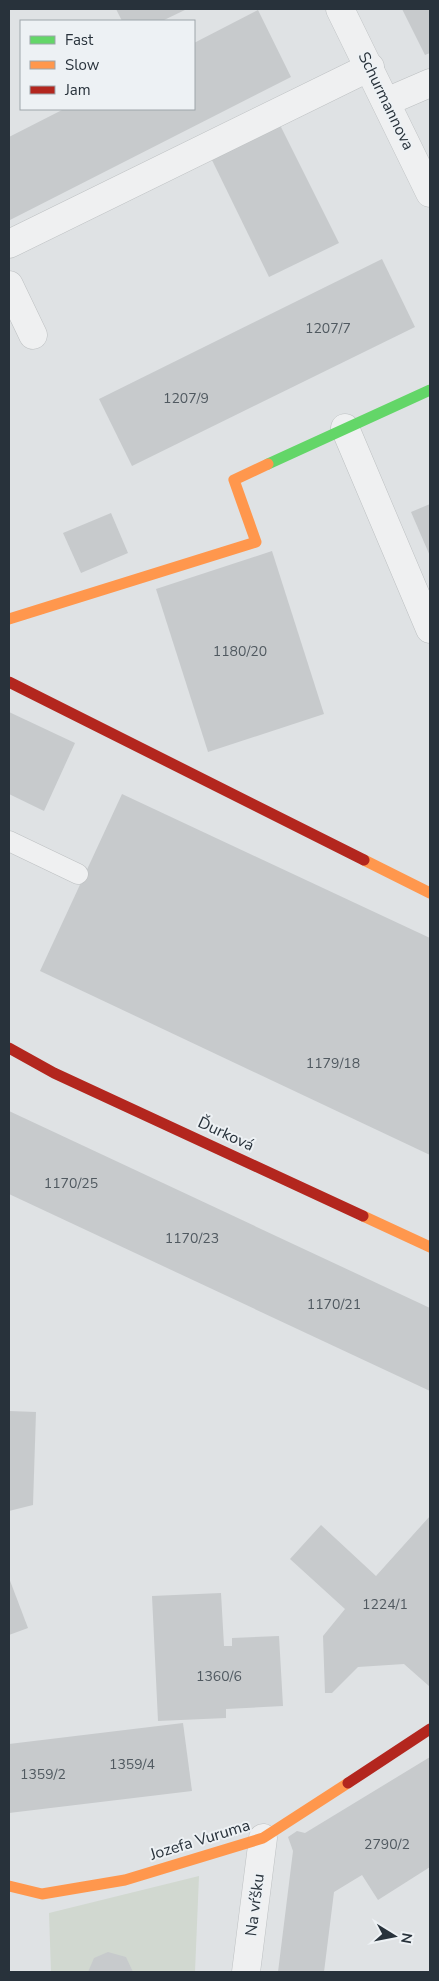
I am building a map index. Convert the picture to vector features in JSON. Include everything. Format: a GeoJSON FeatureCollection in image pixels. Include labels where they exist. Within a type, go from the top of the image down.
{"type":"FeatureCollection","features":[{"type":"Feature","properties":{"kind":"street","name":"Schurmannova"},"geometry":{"type":"LineString","coordinates":[[340,9],[370,66],[430,193]]}},
{"type":"Feature","properties":{"kind":"street"},"geometry":{"type":"LineString","coordinates":[[9,244],[370,66]]}},
{"type":"Feature","properties":{"kind":"street"},"geometry":{"type":"LineString","coordinates":[[386,102],[430,83]]}},
{"type":"Feature","properties":{"kind":"street"},"geometry":{"type":"LineString","coordinates":[[9,285],[33,335]]}},
{"type":"Feature","properties":{"kind":"street"},"geometry":{"type":"LineString","coordinates":[[9,619],[256,542],[234,480],[430,390]]}},
{"type":"Feature","properties":{"kind":"street"},"geometry":{"type":"LineString","coordinates":[[345,428],[430,628]]}},
{"type":"Feature","properties":{"kind":"street"},"geometry":{"type":"LineString","coordinates":[[9,682],[430,893]]}},
{"type":"Feature","properties":{"kind":"street","name":"Ďurková"},"geometry":{"type":"LineString","coordinates":[[9,1048],[54,1073],[430,1247]]}},
{"type":"Feature","properties":{"kind":"street","name":"Jozefa Vuruma"},"geometry":{"type":"LineString","coordinates":[[9,1886],[42,1894],[125,1880],[263,1838],[430,1729]]}},
{"type":"Feature","properties":{"kind":"street","name":"Na vŕšku"},"geometry":{"type":"LineString","coordinates":[[246,1972],[263,1838]]}},
{"type":"Feature","properties":{"kind":"lane"},"geometry":{"type":"LineString","coordinates":[[9,841],[78,874]]}},
{"type":"Feature","properties":{"kind":"shaded area"},"geometry":{"type":"Polygon","coordinates":[[[199,1876],[195,1972],[51,1972],[49,1913],[199,1876]]]}},
{"type":"Feature","properties":{"kind":"building"},"geometry":{"type":"Polygon","coordinates":[[[116,9],[187,9],[164,20],[122,20],[116,9]]]}},
{"type":"Feature","properties":{"kind":"building"},"geometry":{"type":"Polygon","coordinates":[[[402,9],[430,9],[430,53],[425,55],[402,9]]]}},
{"type":"Feature","properties":{"kind":"building"},"geometry":{"type":"Polygon","coordinates":[[[258,10],[291,77],[10,220],[9,137],[62,110],[195,110],[195,42],[258,10]]]}},
{"type":"Feature","properties":{"kind":"building"},"geometry":{"type":"Polygon","coordinates":[[[279,123],[339,243],[269,277],[210,156],[279,123]]]}},
{"type":"Feature","properties":{"kind":"building"},"geometry":{"type":"Polygon","coordinates":[[[382,259],[415,327],[132,466],[99,399],[382,259]]]}},
{"type":"Feature","properties":{"kind":"building"},"geometry":{"type":"Polygon","coordinates":[[[430,504],[430,556],[411,512],[430,504]]]}},
{"type":"Feature","properties":{"kind":"building"},"geometry":{"type":"Polygon","coordinates":[[[111,513],[128,553],[81,573],[63,533],[111,513]]]}},
{"type":"Feature","properties":{"kind":"building"},"geometry":{"type":"Polygon","coordinates":[[[272,551],[324,714],[208,752],[156,589],[272,551]]]}},
{"type":"Feature","properties":{"kind":"building"},"geometry":{"type":"Polygon","coordinates":[[[9,712],[75,743],[44,811],[9,794],[9,712]]]}},
{"type":"Feature","properties":{"kind":"building"},"geometry":{"type":"Polygon","coordinates":[[[122,794],[430,938],[430,1155],[40,971],[122,794]]]}},
{"type":"Feature","properties":{"kind":"building"},"geometry":{"type":"Polygon","coordinates":[[[9,1111],[430,1308],[430,1391],[9,1194],[9,1111]]]}},
{"type":"Feature","properties":{"kind":"building"},"geometry":{"type":"Polygon","coordinates":[[[9,1411],[36,1412],[33,1505],[9,1511],[9,1411]]]}},
{"type":"Feature","properties":{"kind":"building"},"geometry":{"type":"Polygon","coordinates":[[[430,1516],[430,1685],[404,1664],[358,1667],[332,1693],[325,1693],[323,1636],[345,1609],[290,1559],[321,1525],[376,1576],[430,1516]]]}},
{"type":"Feature","properties":{"kind":"building"},"geometry":{"type":"Polygon","coordinates":[[[9,1578],[28,1628],[9,1635],[9,1578]]]}},
{"type":"Feature","properties":{"kind":"building"},"geometry":{"type":"Polygon","coordinates":[[[221,1593],[224,1646],[232,1646],[232,1638],[279,1636],[283,1706],[226,1709],[226,1718],[158,1721],[152,1596],[221,1593]]]}},
{"type":"Feature","properties":{"kind":"building"},"geometry":{"type":"Polygon","coordinates":[[[183,1723],[192,1791],[9,1813],[9,1744],[183,1723]]]}},
{"type":"Feature","properties":{"kind":"building"},"geometry":{"type":"Polygon","coordinates":[[[430,1757],[430,1867],[378,1900],[362,1875],[334,1892],[324,1972],[278,1972],[293,1851],[288,1837],[297,1831],[305,1833],[430,1757]]]}},
{"type":"Feature","properties":{"kind":"building"},"geometry":{"type":"Polygon","coordinates":[[[108,1952],[126,1957],[133,1972],[88,1972],[94,1958],[108,1952]]]}},
{"type":"Feature","properties":{"kind":"traffic: fast"},"geometry":{"type":"LineString","coordinates":[[268,464],[430,390]]}},
{"type":"Feature","properties":{"kind":"traffic: slow"},"geometry":{"type":"LineString","coordinates":[[9,619],[256,542],[234,480],[268,464]]}},
{"type":"Feature","properties":{"kind":"traffic: slow"},"geometry":{"type":"LineString","coordinates":[[364,860],[430,893]]}},
{"type":"Feature","properties":{"kind":"traffic: slow"},"geometry":{"type":"LineString","coordinates":[[363,1216],[430,1247]]}},
{"type":"Feature","properties":{"kind":"traffic: slow"},"geometry":{"type":"LineString","coordinates":[[9,1886],[42,1894],[125,1880],[263,1838],[348,1783]]}},
{"type":"Feature","properties":{"kind":"traffic: jam"},"geometry":{"type":"LineString","coordinates":[[9,682],[364,860]]}},
{"type":"Feature","properties":{"kind":"traffic: jam"},"geometry":{"type":"LineString","coordinates":[[9,1048],[54,1073],[363,1216]]}},
{"type":"Feature","properties":{"kind":"traffic: jam"},"geometry":{"type":"LineString","coordinates":[[348,1783],[430,1729]]}}]}
